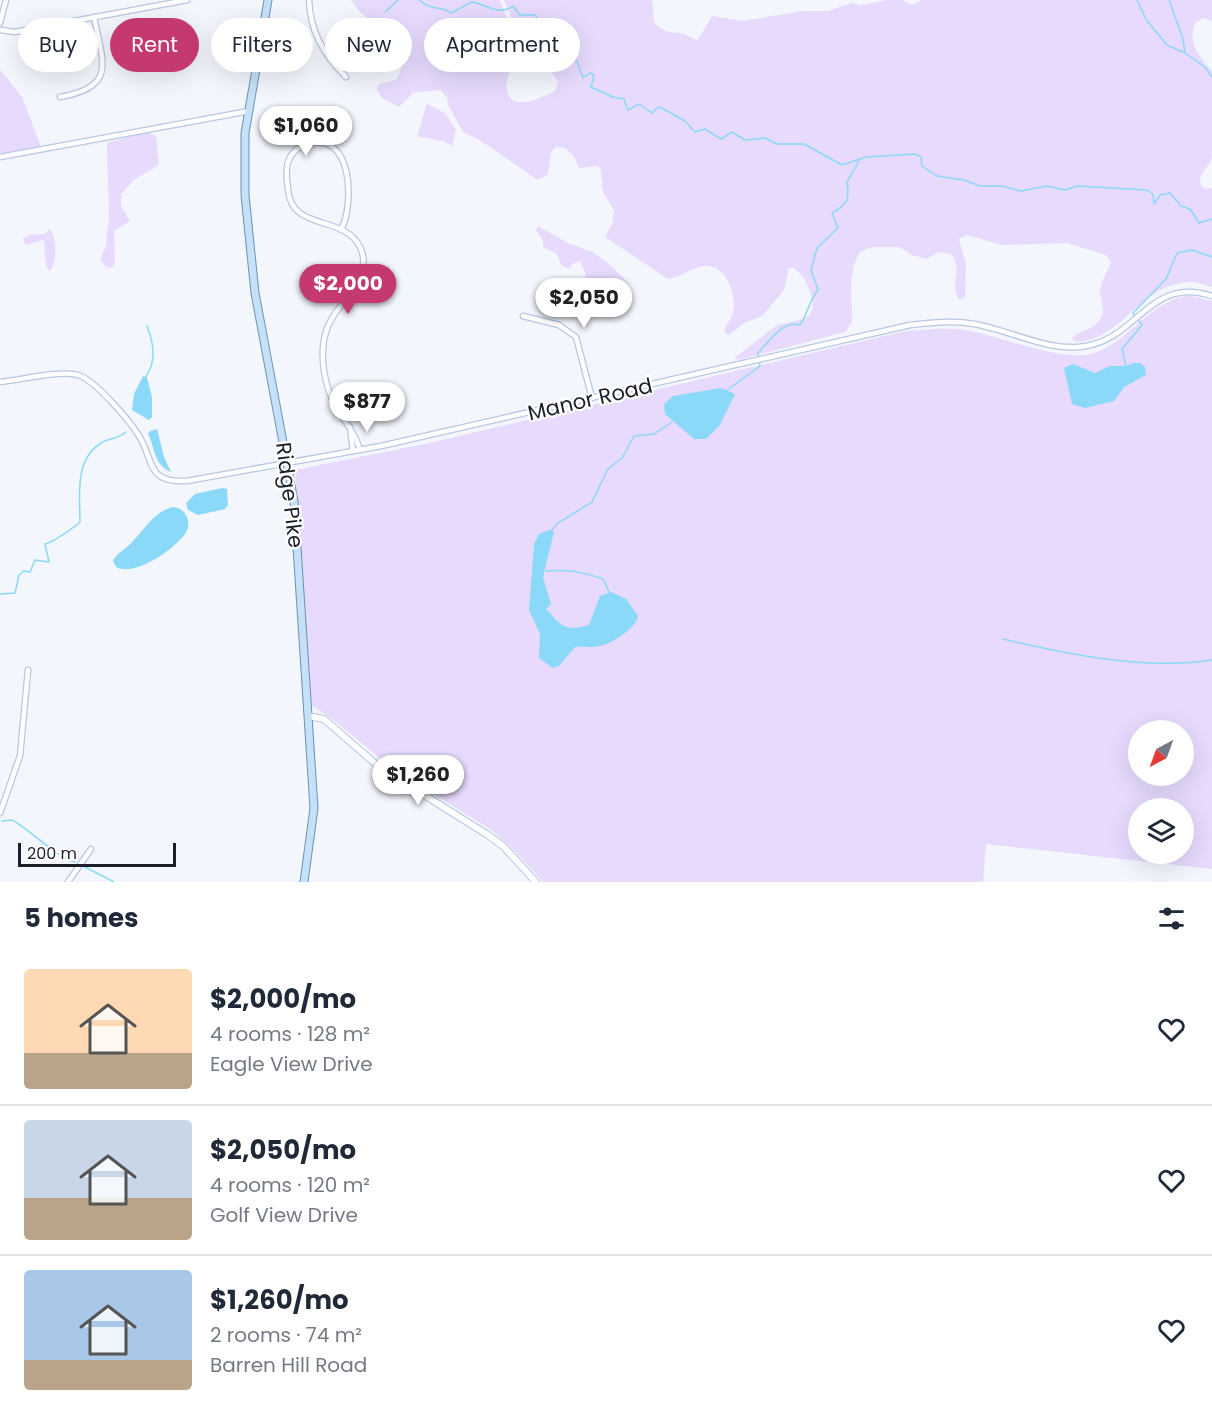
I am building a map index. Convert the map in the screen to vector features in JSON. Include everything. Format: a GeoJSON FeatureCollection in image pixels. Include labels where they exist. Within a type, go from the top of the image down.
{"type":"FeatureCollection","features":[{"type":"Feature","properties":{"kind":"main road","name":"Ridge Pike"},"geometry":{"type":"LineString","coordinates":[[268,0],[244,155],[252,274],[294,501],[314,808],[304,882]]}},
{"type":"Feature","properties":{"kind":"street"},"geometry":{"type":"LineString","coordinates":[[0,23],[6,0]]}},
{"type":"Feature","properties":{"kind":"street"},"geometry":{"type":"LineString","coordinates":[[0,30],[15,32],[187,0]]}},
{"type":"Feature","properties":{"kind":"street"},"geometry":{"type":"LineString","coordinates":[[309,0],[310,14],[319,43],[331,62],[346,77]]}},
{"type":"Feature","properties":{"kind":"street"},"geometry":{"type":"LineString","coordinates":[[60,97],[88,90],[100,76],[102,60],[94,17]]}},
{"type":"Feature","properties":{"kind":"street"},"geometry":{"type":"LineString","coordinates":[[0,157],[249,111]]}},
{"type":"Feature","properties":{"kind":"street"},"geometry":{"type":"LineString","coordinates":[[342,228],[349,207],[344,160],[336,149],[324,143],[304,145],[294,153],[288,165],[290,202],[303,216],[342,228],[360,247],[363,265],[352,290],[330,321],[323,354],[334,403],[356,435],[360,450]]}},
{"type":"Feature","properties":{"kind":"street","name":"Manor Road"},"geometry":{"type":"LineString","coordinates":[[0,382],[68,374],[85,378],[139,435],[151,466],[169,480],[208,479],[353,452],[920,324],[963,322],[1060,346],[1085,346],[1114,334],[1172,292],[1190,291],[1212,296]]}},
{"type":"Feature","properties":{"kind":"street"},"geometry":{"type":"LineString","coordinates":[[522,316],[559,325],[576,337],[592,398]]}},
{"type":"Feature","properties":{"kind":"street"},"geometry":{"type":"LineString","coordinates":[[350,427],[353,452]]}},
{"type":"Feature","properties":{"kind":"street"},"geometry":{"type":"LineString","coordinates":[[0,813],[20,756],[28,670]]}},
{"type":"Feature","properties":{"kind":"street"},"geometry":{"type":"LineString","coordinates":[[308,716],[324,719],[378,766],[488,835],[503,846],[536,882]]}},
{"type":"Feature","properties":{"kind":"street"},"geometry":{"type":"LineString","coordinates":[[68,882],[92,849]]}},
{"type":"Feature","properties":{"kind":"shaded area"},"geometry":{"type":"Polygon","coordinates":[[[351,0],[499,0],[507,18],[424,18],[424,72],[510,72],[507,78],[507,90],[510,97],[515,101],[528,102],[556,90],[558,81],[551,72],[580,72],[580,18],[512,18],[504,0],[652,0],[654,22],[660,28],[698,40],[712,16],[743,21],[803,11],[828,11],[852,3],[861,5],[888,0],[901,0],[912,5],[923,0],[1212,0],[1212,22],[1205,18],[1196,22],[1192,36],[1195,48],[1212,71],[1212,156],[1200,180],[1205,189],[1212,188],[1212,287],[1192,282],[1172,285],[1144,301],[1107,332],[1092,339],[1076,342],[1072,338],[1094,326],[1102,316],[1100,289],[1111,262],[1106,255],[1067,243],[1002,245],[967,235],[959,239],[966,264],[965,297],[960,300],[955,290],[956,266],[951,254],[938,252],[927,259],[912,255],[899,247],[871,247],[860,252],[854,264],[851,282],[852,322],[845,332],[738,360],[735,357],[773,328],[807,317],[811,312],[813,305],[811,295],[805,280],[794,268],[789,268],[784,290],[762,316],[744,323],[729,335],[725,334],[725,328],[734,306],[729,282],[719,270],[704,266],[668,279],[605,237],[612,224],[614,210],[603,192],[601,170],[598,166],[579,168],[575,158],[565,148],[556,147],[551,152],[548,174],[538,180],[478,139],[463,132],[448,105],[447,97],[440,90],[413,93],[399,107],[383,99],[377,90],[378,85],[397,79],[400,72],[412,72],[412,18],[367,18],[351,0]]]}},
{"type":"Feature","properties":{"kind":"shaded area"},"geometry":{"type":"Polygon","coordinates":[[[0,70],[22,97],[41,147],[0,155],[0,70]]]}},
{"type":"Feature","properties":{"kind":"shaded area"},"geometry":{"type":"Polygon","coordinates":[[[427,104],[445,113],[456,130],[452,146],[443,141],[417,136],[427,104]]]}},
{"type":"Feature","properties":{"kind":"shaded area"},"geometry":{"type":"Polygon","coordinates":[[[146,132],[156,136],[159,165],[135,179],[121,194],[121,206],[130,221],[114,231],[115,262],[113,267],[108,268],[100,261],[106,245],[109,215],[107,143],[146,132]]]}},
{"type":"Feature","properties":{"kind":"shaded area"},"geometry":{"type":"Polygon","coordinates":[[[538,226],[568,243],[593,252],[615,269],[628,283],[627,297],[623,299],[586,280],[580,261],[572,264],[569,269],[562,266],[557,254],[543,247],[543,241],[536,230],[538,226]]]}},
{"type":"Feature","properties":{"kind":"shaded area"},"geometry":{"type":"Polygon","coordinates":[[[50,229],[54,238],[55,250],[54,262],[50,271],[46,267],[44,240],[25,245],[23,239],[30,235],[45,234],[50,229]]]}},
{"type":"Feature","properties":{"kind":"shaded area"},"geometry":{"type":"Polygon","coordinates":[[[1191,296],[1212,301],[1212,869],[1167,864],[1194,864],[1194,798],[1128,798],[1128,860],[986,844],[983,882],[543,882],[511,847],[490,829],[397,772],[331,718],[311,705],[295,470],[425,444],[906,331],[962,330],[1044,351],[1086,355],[1114,343],[1163,305],[1191,296]]]}},
{"type":"Feature","properties":{"kind":"water"},"geometry":{"type":"Polygon","coordinates":[[[1140,363],[1145,367],[1146,375],[1124,387],[1114,401],[1085,408],[1072,404],[1064,368],[1073,364],[1095,373],[1110,366],[1126,366],[1140,363]]]}},
{"type":"Feature","properties":{"kind":"water"},"geometry":{"type":"Polygon","coordinates":[[[143,376],[147,378],[152,397],[152,417],[149,420],[132,410],[134,394],[143,376]]]}},
{"type":"Feature","properties":{"kind":"water"},"geometry":{"type":"Polygon","coordinates":[[[721,388],[735,394],[720,425],[706,439],[694,439],[665,414],[664,404],[673,396],[721,388]]]}},
{"type":"Feature","properties":{"kind":"water"},"geometry":{"type":"Polygon","coordinates":[[[157,429],[164,457],[171,472],[158,461],[148,434],[157,429]]]}},
{"type":"Feature","properties":{"kind":"water"},"geometry":{"type":"Polygon","coordinates":[[[227,489],[228,505],[225,509],[198,515],[188,510],[186,503],[195,494],[227,489]]]}},
{"type":"Feature","properties":{"kind":"water"},"geometry":{"type":"Polygon","coordinates":[[[172,507],[181,510],[187,516],[188,525],[185,534],[163,554],[143,565],[124,569],[116,567],[113,561],[117,555],[131,544],[155,517],[172,507]]]}},
{"type":"Feature","properties":{"kind":"water"},"geometry":{"type":"Polygon","coordinates":[[[549,530],[554,532],[543,577],[551,604],[546,609],[556,620],[564,626],[574,628],[589,625],[600,596],[611,592],[626,599],[638,616],[633,625],[616,639],[599,646],[575,647],[559,666],[553,668],[539,658],[540,634],[529,610],[534,544],[539,534],[549,530]]]}},
{"type":"Feature","properties":{"kind":"waterway"},"geometry":{"type":"LineString","coordinates":[[385,12],[398,0]]}},
{"type":"Feature","properties":{"kind":"waterway"},"geometry":{"type":"LineString","coordinates":[[419,0],[428,6],[451,13],[472,2],[498,10],[513,6],[520,15],[535,15],[539,20],[536,29],[548,29],[552,39],[560,40],[564,62],[570,63],[574,59],[577,61],[583,78],[590,73],[594,75],[591,87],[613,97],[624,99],[628,110],[639,104],[652,113],[658,107],[662,108],[685,121],[695,132],[705,129],[721,139],[732,132],[745,140],[765,138],[777,144],[804,144],[842,165],[866,157],[915,154],[921,157],[922,166],[937,176],[964,180],[980,186],[1002,186],[1021,191],[1047,186],[1065,190],[1077,186],[1147,190],[1153,194],[1154,204],[1160,195],[1170,193],[1181,206],[1190,209],[1199,223],[1212,219]]}},
{"type":"Feature","properties":{"kind":"waterway"},"geometry":{"type":"LineString","coordinates":[[1137,0],[1147,21],[1167,45],[1185,53],[1205,67],[1212,77]]}},
{"type":"Feature","properties":{"kind":"waterway"},"geometry":{"type":"LineString","coordinates":[[1169,0],[1183,39],[1185,53]]}},
{"type":"Feature","properties":{"kind":"waterway"},"geometry":{"type":"LineString","coordinates":[[726,391],[760,366],[758,353],[776,333],[787,326],[800,325],[803,321],[818,290],[811,270],[817,248],[838,228],[832,213],[846,201],[847,182],[859,161]]}},
{"type":"Feature","properties":{"kind":"waterway"},"geometry":{"type":"LineString","coordinates":[[1135,316],[1133,313],[1166,279],[1177,253],[1192,250],[1212,257]]}},
{"type":"Feature","properties":{"kind":"waterway"},"geometry":{"type":"LineString","coordinates":[[1126,366],[1122,349],[1142,325],[1138,319]]}},
{"type":"Feature","properties":{"kind":"waterway"},"geometry":{"type":"LineString","coordinates":[[145,378],[153,359],[147,326]]}},
{"type":"Feature","properties":{"kind":"waterway"},"geometry":{"type":"LineString","coordinates":[[551,531],[558,523],[592,502],[608,469],[622,458],[634,436],[654,434],[672,422]]}},
{"type":"Feature","properties":{"kind":"waterway"},"geometry":{"type":"LineString","coordinates":[[0,594],[15,593],[19,575],[24,571],[30,572],[35,560],[49,562],[45,544],[58,538],[80,522],[80,479],[86,459],[101,443],[126,432]]}},
{"type":"Feature","properties":{"kind":"waterway"},"geometry":{"type":"LineString","coordinates":[[546,571],[568,571],[603,579],[609,592]]}},
{"type":"Feature","properties":{"kind":"waterway"},"geometry":{"type":"LineString","coordinates":[[1003,639],[1081,655],[1133,662],[1186,663],[1212,660]]}},
{"type":"Feature","properties":{"kind":"waterway"},"geometry":{"type":"LineString","coordinates":[[2,821],[16,822],[59,854],[75,862]]}},
{"type":"Feature","properties":{"kind":"waterway"},"geometry":{"type":"LineString","coordinates":[[83,866],[114,882]]}}]}
